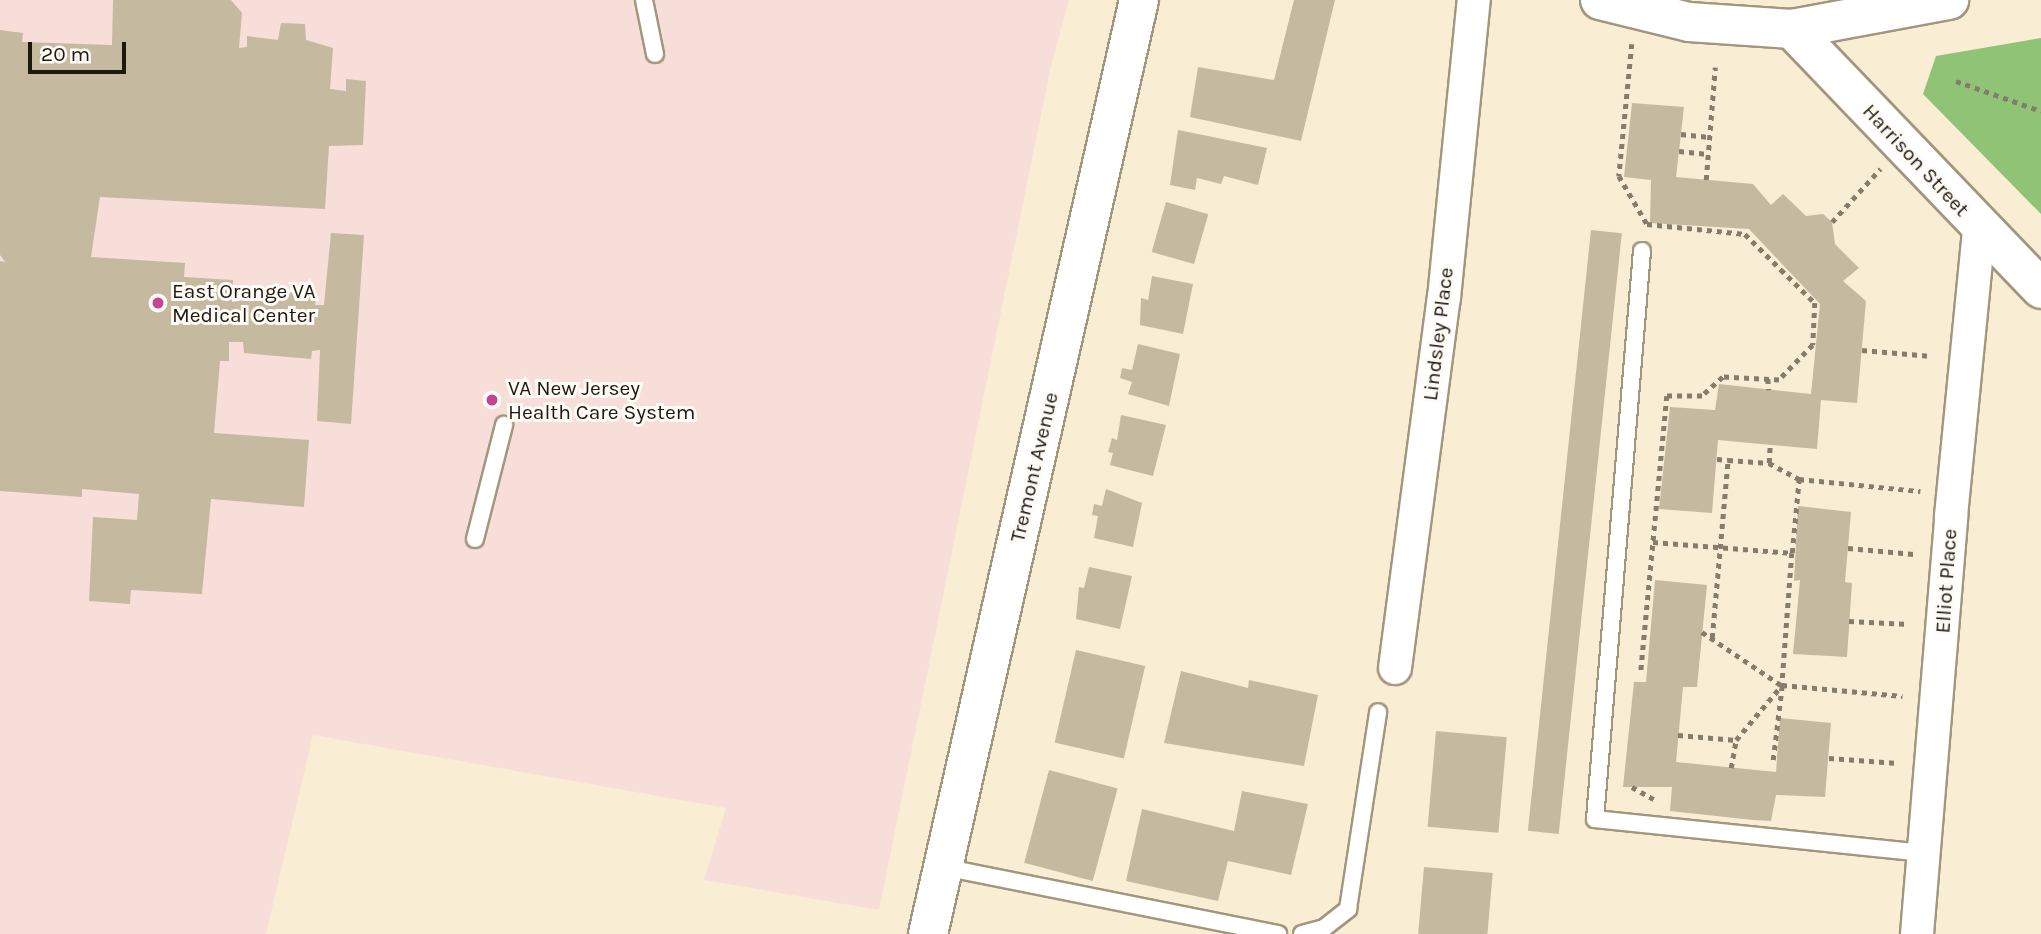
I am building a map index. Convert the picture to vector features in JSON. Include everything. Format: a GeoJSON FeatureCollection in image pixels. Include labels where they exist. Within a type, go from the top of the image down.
{"type":"FeatureCollection","features":[{"type":"Feature","properties":{"kind":"street","name":"Tremont Avenue"},"geometry":{"type":"LineString","coordinates":[[928,934],[1139,0]]}},
{"type":"Feature","properties":{"kind":"street","name":"Lindsley Place"},"geometry":{"type":"LineString","coordinates":[[1395,668],[1444,298],[1474,0]]}},
{"type":"Feature","properties":{"kind":"street"},"geometry":{"type":"LineString","coordinates":[[1600,0],[1691,11],[1792,29],[1949,0]]}},
{"type":"Feature","properties":{"kind":"street","name":"Harrison Street"},"geometry":{"type":"LineString","coordinates":[[1792,29],[1979,229],[2041,289]]}},
{"type":"Feature","properties":{"kind":"street","name":"Elliot Place"},"geometry":{"type":"LineString","coordinates":[[1917,934],[1951,516],[1979,229]]}},
{"type":"Feature","properties":{"kind":"lane"},"geometry":{"type":"LineString","coordinates":[[644,0],[654,54]]}},
{"type":"Feature","properties":{"kind":"lane"},"geometry":{"type":"LineString","coordinates":[[1642,251],[1595,819],[1925,853]]}},
{"type":"Feature","properties":{"kind":"lane"},"geometry":{"type":"LineString","coordinates":[[475,539],[504,425]]}},
{"type":"Feature","properties":{"kind":"lane"},"geometry":{"type":"LineString","coordinates":[[1302,934],[1324,928],[1348,909],[1378,712]]}},
{"type":"Feature","properties":{"kind":"lane"},"geometry":{"type":"LineString","coordinates":[[943,867],[1278,934]]}},
{"type":"Feature","properties":{"kind":"path"},"geometry":{"type":"LineString","coordinates":[[1632,40],[1619,176],[1647,224],[1745,234],[1815,303],[1812,345],[1779,380],[1723,377],[1702,396],[1667,397],[1641,672]]}},
{"type":"Feature","properties":{"kind":"path"},"geometry":{"type":"LineString","coordinates":[[1706,180],[1715,67]]}},
{"type":"Feature","properties":{"kind":"path"},"geometry":{"type":"LineString","coordinates":[[1956,81],[2041,111]]}},
{"type":"Feature","properties":{"kind":"path"},"geometry":{"type":"LineString","coordinates":[[1681,134],[1709,137]]}},
{"type":"Feature","properties":{"kind":"path"},"geometry":{"type":"LineString","coordinates":[[1679,151],[1708,154]]}},
{"type":"Feature","properties":{"kind":"path"},"geometry":{"type":"LineString","coordinates":[[1832,222],[1876,175]]}},
{"type":"Feature","properties":{"kind":"path"},"geometry":{"type":"LineString","coordinates":[[1862,349],[1932,356]]}},
{"type":"Feature","properties":{"kind":"path"},"geometry":{"type":"LineString","coordinates":[[1768,379],[1769,390]]}},
{"type":"Feature","properties":{"kind":"path"},"geometry":{"type":"LineString","coordinates":[[1769,463],[1770,445]]}},
{"type":"Feature","properties":{"kind":"path"},"geometry":{"type":"LineString","coordinates":[[1717,459],[1769,463],[1799,479],[1920,491]]}},
{"type":"Feature","properties":{"kind":"path"},"geometry":{"type":"LineString","coordinates":[[1712,638],[1728,460]]}},
{"type":"Feature","properties":{"kind":"path"},"geometry":{"type":"LineString","coordinates":[[1773,760],[1799,479]]}},
{"type":"Feature","properties":{"kind":"path"},"geometry":{"type":"LineString","coordinates":[[1653,542],[1792,553]]}},
{"type":"Feature","properties":{"kind":"path"},"geometry":{"type":"LineString","coordinates":[[1848,548],[1914,554]]}},
{"type":"Feature","properties":{"kind":"path"},"geometry":{"type":"LineString","coordinates":[[1849,621],[1909,624]]}},
{"type":"Feature","properties":{"kind":"path"},"geometry":{"type":"LineString","coordinates":[[1702,632],[1782,685],[1903,696]]}},
{"type":"Feature","properties":{"kind":"path"},"geometry":{"type":"LineString","coordinates":[[1731,768],[1736,740],[1782,685]]}},
{"type":"Feature","properties":{"kind":"path"},"geometry":{"type":"LineString","coordinates":[[1678,735],[1736,740]]}},
{"type":"Feature","properties":{"kind":"path"},"geometry":{"type":"LineString","coordinates":[[1829,758],[1898,763]]}},
{"type":"Feature","properties":{"kind":"shaded area","name":"VA New Jersey Health Care System"},"geometry":{"type":"Polygon","coordinates":[[[0,0],[1069,0],[1051,66],[879,910],[704,880],[726,808],[313,735],[266,934],[0,934],[0,0]]]}},
{"type":"Feature","properties":{"kind":"green space"},"geometry":{"type":"Polygon","coordinates":[[[2041,38],[2041,214],[1923,94],[1936,56],[2041,38]]]}},
{"type":"Feature","properties":{"kind":"building","name":"East Orange VA Medical Center"},"geometry":{"type":"Polygon","coordinates":[[[113,0],[231,0],[242,13],[239,48],[247,47],[247,36],[278,40],[281,23],[305,24],[306,40],[333,48],[330,89],[346,91],[346,79],[366,81],[363,145],[329,146],[325,209],[100,197],[91,257],[185,263],[184,277],[233,280],[232,302],[246,300],[248,290],[316,294],[315,305],[324,305],[331,233],[364,235],[351,424],[317,421],[320,350],[312,351],[311,359],[244,353],[243,342],[229,342],[229,361],[220,361],[214,433],[309,440],[304,507],[211,499],[202,594],[131,590],[130,604],[89,601],[93,517],[137,520],[139,494],[82,489],[82,497],[0,491],[0,261],[5,262],[0,255],[0,30],[23,33],[22,42],[112,45],[113,0]]]}},
{"type":"Feature","properties":{"kind":"building"},"geometry":{"type":"Polygon","coordinates":[[[1294,0],[1335,0],[1301,141],[1190,117],[1198,67],[1274,80],[1294,0]]]}},
{"type":"Feature","properties":{"kind":"building"},"geometry":{"type":"Polygon","coordinates":[[[1632,103],[1684,107],[1676,177],[1753,184],[1771,205],[1783,194],[1806,216],[1823,214],[1832,222],[1835,244],[1859,268],[1843,281],[1866,301],[1857,403],[1821,400],[1817,449],[1718,440],[1712,513],[1659,509],[1670,407],[1715,410],[1719,384],[1811,394],[1820,304],[1749,229],[1650,223],[1651,180],[1624,177],[1632,103]]]}},
{"type":"Feature","properties":{"kind":"building"},"geometry":{"type":"Polygon","coordinates":[[[1178,130],[1267,148],[1258,185],[1224,176],[1221,184],[1197,178],[1195,190],[1170,185],[1178,130]]]}},
{"type":"Feature","properties":{"kind":"building"},"geometry":{"type":"Polygon","coordinates":[[[1166,202],[1208,214],[1194,264],[1152,252],[1166,202]]]}},
{"type":"Feature","properties":{"kind":"building"},"geometry":{"type":"Polygon","coordinates":[[[1591,230],[1622,233],[1559,834],[1528,831],[1591,230]]]}},
{"type":"Feature","properties":{"kind":"building"},"geometry":{"type":"Polygon","coordinates":[[[1152,276],[1193,284],[1183,334],[1140,325],[1141,298],[1148,300],[1152,276]]]}},
{"type":"Feature","properties":{"kind":"building"},"geometry":{"type":"Polygon","coordinates":[[[1138,344],[1180,354],[1169,406],[1128,394],[1132,382],[1120,378],[1122,368],[1132,370],[1138,344]]]}},
{"type":"Feature","properties":{"kind":"building"},"geometry":{"type":"Polygon","coordinates":[[[1121,415],[1166,425],[1153,476],[1110,465],[1113,453],[1108,452],[1112,438],[1117,440],[1121,415]]]}},
{"type":"Feature","properties":{"kind":"building"},"geometry":{"type":"Polygon","coordinates":[[[1106,489],[1142,503],[1133,547],[1094,538],[1098,516],[1092,515],[1094,504],[1102,506],[1106,489]]]}},
{"type":"Feature","properties":{"kind":"building"},"geometry":{"type":"Polygon","coordinates":[[[1798,506],[1851,512],[1845,582],[1852,583],[1847,657],[1793,654],[1800,580],[1794,581],[1798,506]]]}},
{"type":"Feature","properties":{"kind":"building"},"geometry":{"type":"Polygon","coordinates":[[[1089,567],[1132,576],[1120,629],[1076,619],[1079,587],[1084,588],[1089,567]]]}},
{"type":"Feature","properties":{"kind":"building"},"geometry":{"type":"Polygon","coordinates":[[[1655,580],[1707,585],[1697,687],[1683,687],[1676,762],[1776,772],[1780,718],[1831,723],[1825,797],[1776,795],[1771,821],[1670,811],[1672,787],[1623,787],[1634,682],[1646,682],[1655,580]]]}},
{"type":"Feature","properties":{"kind":"building"},"geometry":{"type":"Polygon","coordinates":[[[1076,650],[1145,666],[1124,759],[1055,743],[1076,650]]]}},
{"type":"Feature","properties":{"kind":"building"},"geometry":{"type":"Polygon","coordinates":[[[1181,671],[1248,688],[1249,680],[1318,695],[1304,766],[1164,743],[1181,671]]]}},
{"type":"Feature","properties":{"kind":"building"},"geometry":{"type":"Polygon","coordinates":[[[1436,731],[1507,737],[1498,833],[1428,827],[1436,731]]]}},
{"type":"Feature","properties":{"kind":"building"},"geometry":{"type":"Polygon","coordinates":[[[1049,770],[1118,788],[1093,881],[1024,863],[1049,770]]]}},
{"type":"Feature","properties":{"kind":"building"},"geometry":{"type":"Polygon","coordinates":[[[1242,791],[1308,804],[1291,875],[1228,861],[1218,901],[1126,881],[1142,809],[1234,831],[1242,791]]]}},
{"type":"Feature","properties":{"kind":"building"},"geometry":{"type":"Polygon","coordinates":[[[1424,867],[1493,873],[1487,934],[1418,934],[1424,867]]]}},
{"type":"Feature","properties":{"kind":"place","name":"East Orange VA Medical Center"},"geometry":{"type":"Point","coordinates":[158,303]}},
{"type":"Feature","properties":{"kind":"place","name":"VA New Jersey Health Care System"},"geometry":{"type":"Point","coordinates":[492,400]}}]}
